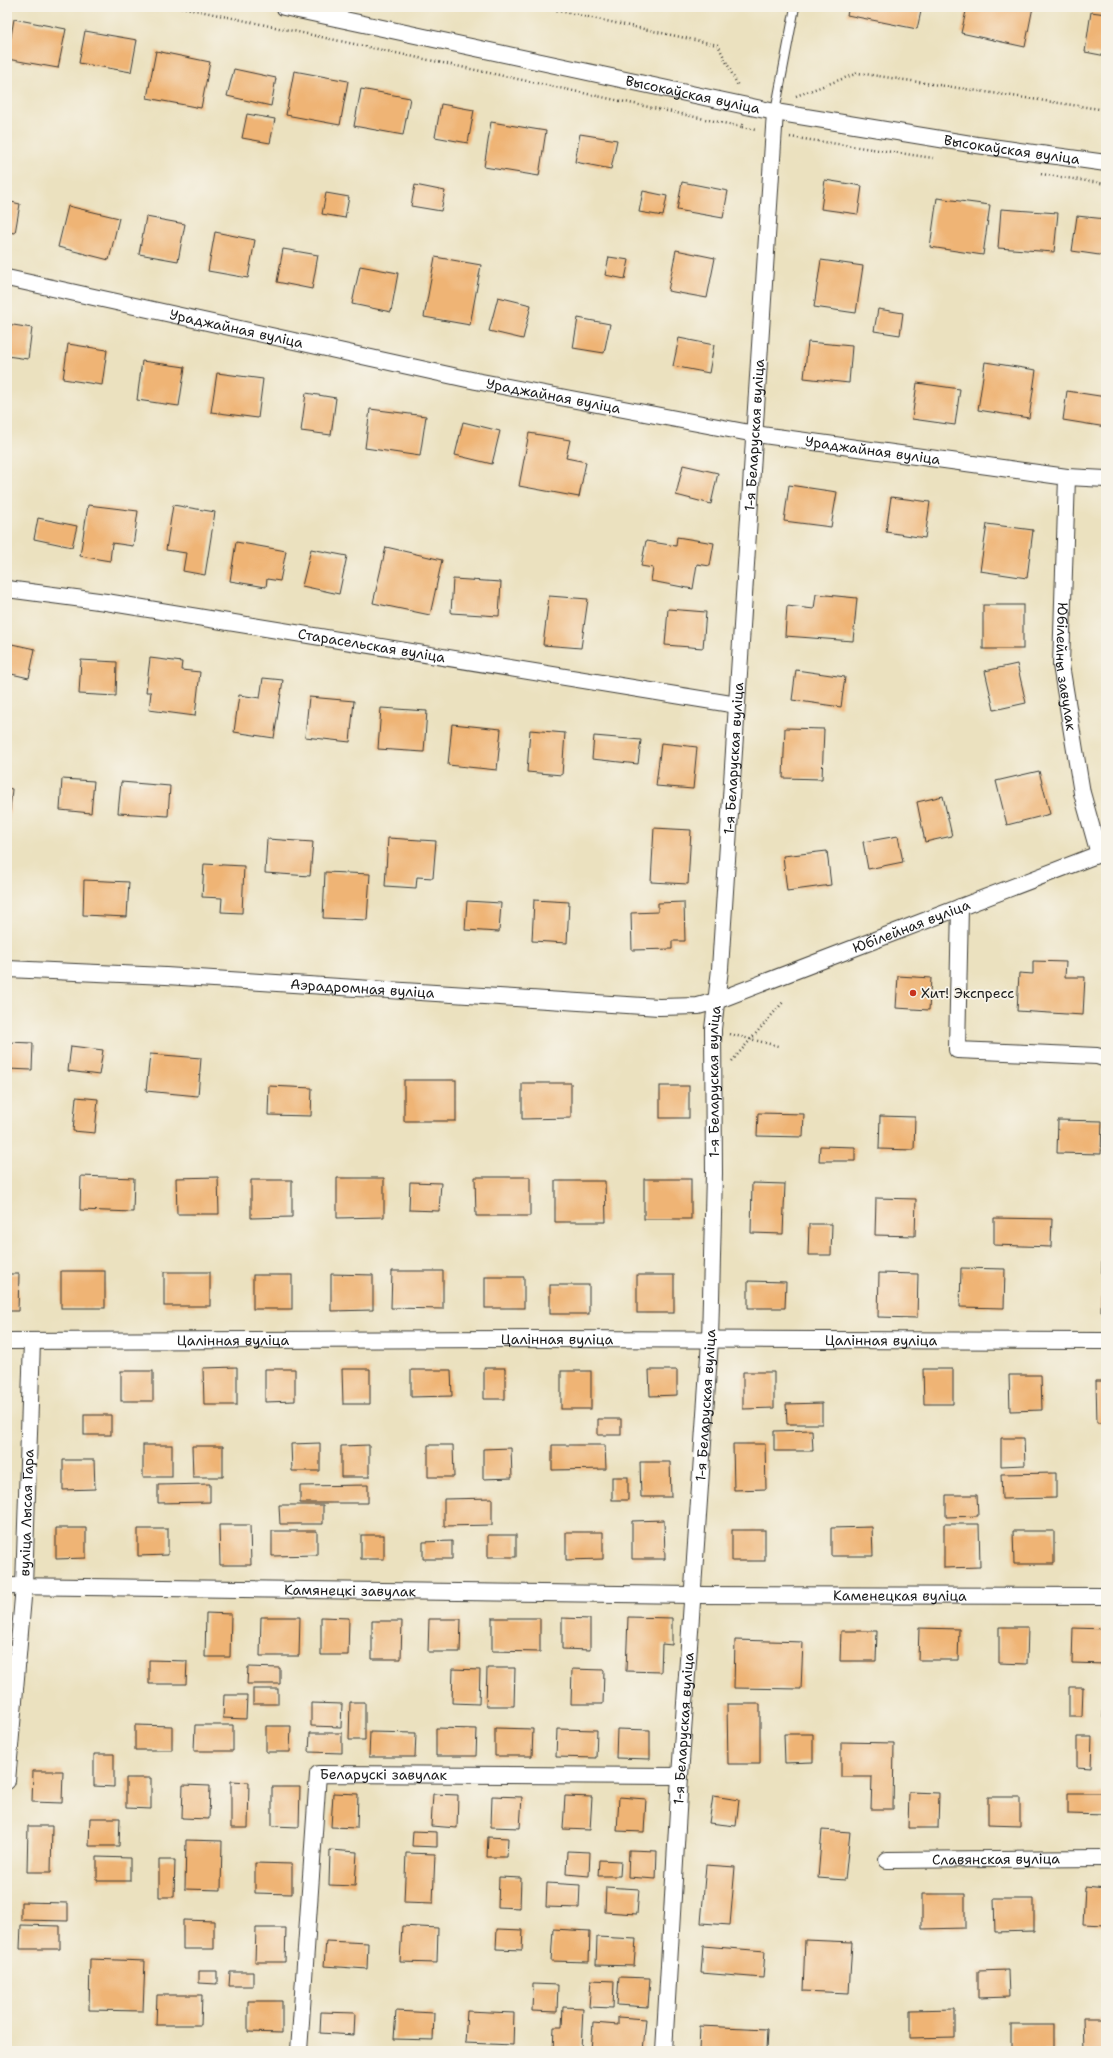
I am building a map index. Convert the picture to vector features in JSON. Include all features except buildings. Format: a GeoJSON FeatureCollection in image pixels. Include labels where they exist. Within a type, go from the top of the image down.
{"type":"FeatureCollection","features":[{"type":"Feature","properties":{"kind":"street","name":"Высокаўская вуліца"},"geometry":{"type":"LineString","coordinates":[[284,7],[775,112],[977,145],[1106,163]]}},
{"type":"Feature","properties":{"kind":"street","name":"1-я Беларуская вуліца"},"geometry":{"type":"LineString","coordinates":[[664,2051],[680,1776],[694,1595],[710,1341],[715,1081],[713,1029],[737,705],[775,112]]}},
{"type":"Feature","properties":{"kind":"street","name":"Ураджайная вуліца"},"geometry":{"type":"LineString","coordinates":[[7,278],[476,381],[755,434],[1067,477],[1106,479]]}},
{"type":"Feature","properties":{"kind":"street","name":"Юбілейны завулак"},"geometry":{"type":"LineString","coordinates":[[1067,477],[1060,665],[1082,793],[1103,853]]}},
{"type":"Feature","properties":{"kind":"street","name":"Старасельская вуліца"},"geometry":{"type":"LineString","coordinates":[[7,588],[130,606],[737,705]]}},
{"type":"Feature","properties":{"kind":"street","name":"Юбілейная вуліца"},"geometry":{"type":"LineString","coordinates":[[716,1001],[1103,853]]}},
{"type":"Feature","properties":{"kind":"street"},"geometry":{"type":"LineString","coordinates":[[960,907],[957,1050],[1097,1056],[1106,1059]]}},
{"type":"Feature","properties":{"kind":"street","name":"Аэрадромная вуліца"},"geometry":{"type":"LineString","coordinates":[[7,968],[166,976],[659,1007],[698,1006],[716,1001]]}},
{"type":"Feature","properties":{"kind":"street","name":"Цалінная вуліца"},"geometry":{"type":"LineString","coordinates":[[7,1341],[540,1339],[710,1341],[1106,1341]]}},
{"type":"Feature","properties":{"kind":"street","name":"вуліца Лысая Гара"},"geometry":{"type":"LineString","coordinates":[[7,1774],[24,1586],[32,1341]]}},
{"type":"Feature","properties":{"kind":"street","name":"Камянецкі завулак"},"geometry":{"type":"LineString","coordinates":[[7,1586],[694,1595]]}},
{"type":"Feature","properties":{"kind":"street","name":"Каменецкая вуліца"},"geometry":{"type":"LineString","coordinates":[[694,1595],[1106,1596]]}},
{"type":"Feature","properties":{"kind":"street","name":"Беларускі завулак"},"geometry":{"type":"LineString","coordinates":[[299,2051],[318,1774],[680,1776]]}},
{"type":"Feature","properties":{"kind":"street","name":"Славянская вуліца"},"geometry":{"type":"LineString","coordinates":[[886,1860],[1106,1858]]}},
{"type":"Feature","properties":{"kind":"lane"},"geometry":{"type":"LineString","coordinates":[[775,112],[795,7]]}},
{"type":"Feature","properties":{"kind":"path"},"geometry":{"type":"LineString","coordinates":[[775,112],[794,97],[858,73],[1106,110]]}},
{"type":"Feature","properties":{"kind":"path"},"geometry":{"type":"LineString","coordinates":[[742,127],[774,134],[936,158]]}},
{"type":"Feature","properties":{"kind":"path"},"geometry":{"type":"LineString","coordinates":[[1036,173],[1106,184]]}},
{"type":"Feature","properties":{"kind":"path"},"geometry":{"type":"LineString","coordinates":[[715,1081],[784,1001]]}},
{"type":"Feature","properties":{"kind":"path"},"geometry":{"type":"LineString","coordinates":[[713,1029],[778,1046]]}},
{"type":"Feature","properties":{"kind":"place","name":"Хит! Экспресс"},"geometry":{"type":"Point","coordinates":[913,993]}}]}
